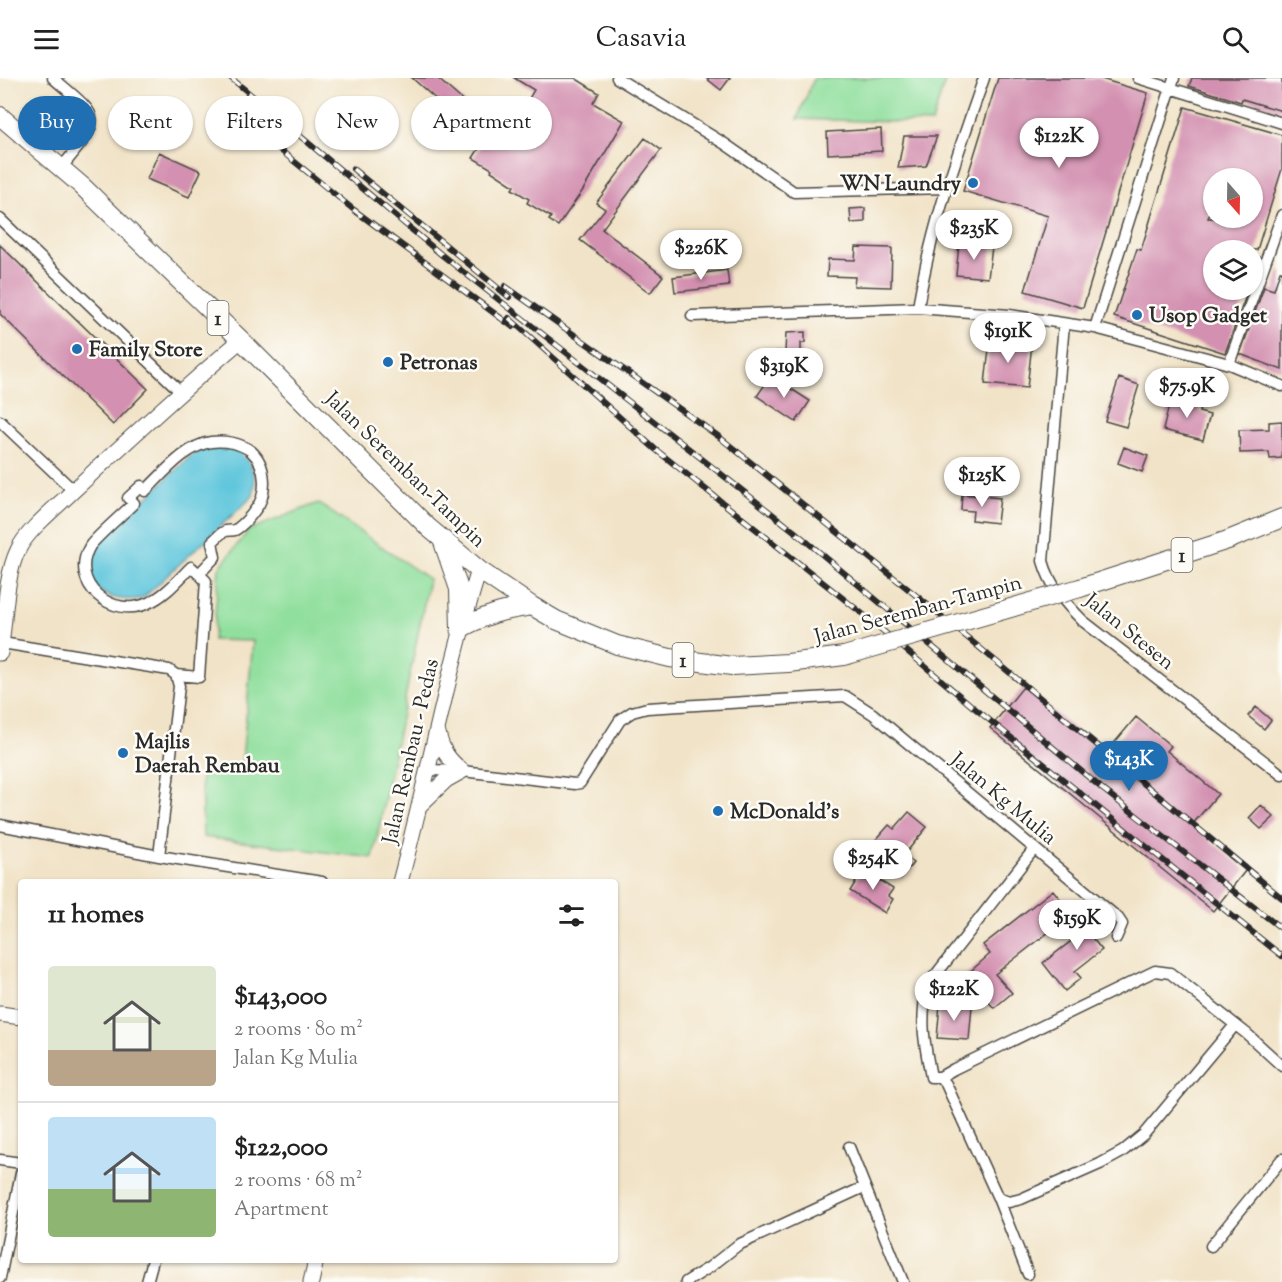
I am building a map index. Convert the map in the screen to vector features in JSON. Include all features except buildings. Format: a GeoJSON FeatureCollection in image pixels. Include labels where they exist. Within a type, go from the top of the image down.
{"type":"FeatureCollection","features":[{"type":"Feature","properties":{"kind":"highway","name":"Jalan Seremban-Tampin"},"geometry":{"type":"LineString","coordinates":[[0,116],[62,167],[443,540],[479,570],[532,606],[556,620],[617,645],[670,658],[732,666],[788,663],[844,656],[1080,588],[1228,540],[1282,518]]}},
{"type":"Feature","properties":{"kind":"highway"},"geometry":{"type":"LineString","coordinates":[[443,540],[459,589],[460,629],[486,615],[532,606]]}},
{"type":"Feature","properties":{"kind":"main road"},"geometry":{"type":"LineString","coordinates":[[1,639],[12,563],[19,547],[39,524],[180,391],[241,340]]}},
{"type":"Feature","properties":{"kind":"main road","name":"Jalan Rembau - Pedas"},"geometry":{"type":"LineString","coordinates":[[401,879],[421,804],[460,629],[479,570]]}},
{"type":"Feature","properties":{"kind":"main road"},"geometry":{"type":"LineString","coordinates":[[421,804],[446,780],[462,771],[448,760],[442,749],[437,727]]}},
{"type":"Feature","properties":{"kind":"main road"},"geometry":{"type":"LineString","coordinates":[[0,1014],[18,1017]]}},
{"type":"Feature","properties":{"kind":"main road"},"geometry":{"type":"LineString","coordinates":[[311,1282],[315,1263]]}},
{"type":"Feature","properties":{"kind":"street"},"geometry":{"type":"LineString","coordinates":[[53,78],[85,104],[91,114],[93,124],[89,134],[62,167]]}},
{"type":"Feature","properties":{"kind":"street"},"geometry":{"type":"LineString","coordinates":[[617,78],[725,144],[794,192],[945,188]]}},
{"type":"Feature","properties":{"kind":"street"},"geometry":{"type":"LineString","coordinates":[[918,308],[923,277],[945,188],[984,78]]}},
{"type":"Feature","properties":{"kind":"street"},"geometry":{"type":"LineString","coordinates":[[1138,78],[1172,83],[1282,123]]}},
{"type":"Feature","properties":{"kind":"street"},"geometry":{"type":"LineString","coordinates":[[1095,328],[1172,83]]}},
{"type":"Feature","properties":{"kind":"street"},"geometry":{"type":"LineString","coordinates":[[1229,364],[1282,217]]}},
{"type":"Feature","properties":{"kind":"street"},"geometry":{"type":"LineString","coordinates":[[0,219],[180,391]]}},
{"type":"Feature","properties":{"kind":"street"},"geometry":{"type":"LineString","coordinates":[[692,316],[918,308],[1009,315],[1095,328],[1229,364],[1282,386]]}},
{"type":"Feature","properties":{"kind":"street","name":"Jalan Stesen"},"geometry":{"type":"LineString","coordinates":[[1064,324],[1043,561],[1048,578],[1066,605],[1083,621],[1282,775]]}},
{"type":"Feature","properties":{"kind":"street"},"geometry":{"type":"LineString","coordinates":[[0,421],[74,491]]}},
{"type":"Feature","properties":{"kind":"street"},"geometry":{"type":"LineString","coordinates":[[1,639],[169,670],[176,675],[199,677],[206,581],[199,574],[190,567],[163,595],[147,604],[135,607],[120,606],[104,602],[95,594],[89,584],[84,564],[90,546],[134,503],[128,498],[141,486],[145,491],[192,450],[210,442],[225,442],[250,451],[255,457],[261,468],[264,484],[263,496],[256,509],[235,530],[224,531],[212,542],[215,557],[199,574]]}},
{"type":"Feature","properties":{"kind":"street"},"geometry":{"type":"LineString","coordinates":[[159,856],[179,686],[176,675]]}},
{"type":"Feature","properties":{"kind":"street","name":"Jalan Kg Mulia"},"geometry":{"type":"LineString","coordinates":[[462,771],[575,784],[580,783],[620,720],[632,712],[678,705],[845,696],[873,714],[1118,918],[1122,924],[1116,938]]}},
{"type":"Feature","properties":{"kind":"street"},"geometry":{"type":"LineString","coordinates":[[428,770],[462,771]]}},
{"type":"Feature","properties":{"kind":"street"},"geometry":{"type":"LineString","coordinates":[[0,825],[159,856],[303,879]]}},
{"type":"Feature","properties":{"kind":"street"},"geometry":{"type":"LineString","coordinates":[[1034,849],[927,986],[922,1009],[922,1028],[931,1077],[940,1077],[1155,971],[1170,974],[1235,1025],[1282,1066]]}},
{"type":"Feature","properties":{"kind":"street"},"geometry":{"type":"LineString","coordinates":[[998,1198],[1009,1202],[1022,1199],[1122,1152],[1144,1134],[1235,1025]]}},
{"type":"Feature","properties":{"kind":"street"},"geometry":{"type":"LineString","coordinates":[[940,1077],[946,1084],[998,1198],[1028,1274]]}},
{"type":"Feature","properties":{"kind":"street"},"geometry":{"type":"LineString","coordinates":[[849,1148],[903,1282]]}},
{"type":"Feature","properties":{"kind":"street"},"geometry":{"type":"LineString","coordinates":[[1211,1246],[1282,1159]]}},
{"type":"Feature","properties":{"kind":"street"},"geometry":{"type":"LineString","coordinates":[[0,1160],[18,1163]]}},
{"type":"Feature","properties":{"kind":"street"},"geometry":{"type":"LineString","coordinates":[[686,1282],[738,1245],[864,1187]]}},
{"type":"Feature","properties":{"kind":"street"},"geometry":{"type":"LineString","coordinates":[[0,1278],[18,1188]]}},
{"type":"Feature","properties":{"kind":"street"},"geometry":{"type":"LineString","coordinates":[[147,1282],[152,1263]]}},
{"type":"Feature","properties":{"kind":"green space"},"geometry":{"type":"Polygon","coordinates":[[[814,78],[946,78],[932,123],[797,119],[814,78]]]}},
{"type":"Feature","properties":{"kind":"green space"},"geometry":{"type":"Polygon","coordinates":[[[318,503],[429,579],[373,858],[203,837],[201,774],[241,771],[253,641],[213,640],[219,568],[249,530],[318,503]]]}},
{"type":"Feature","properties":{"kind":"water"},"geometry":{"type":"Polygon","coordinates":[[[232,446],[251,468],[255,481],[253,496],[143,598],[113,597],[97,588],[89,572],[89,561],[94,547],[194,453],[205,447],[232,446]]]}},
{"type":"Feature","properties":{"kind":"railway"},"geometry":{"type":"LineString","coordinates":[[231,78],[443,256],[794,531],[1105,791],[1282,929]]}},
{"type":"Feature","properties":{"kind":"railway"},"geometry":{"type":"LineString","coordinates":[[280,150],[354,210],[513,327]]}},
{"type":"Feature","properties":{"kind":"railway"},"geometry":{"type":"LineString","coordinates":[[353,169],[509,297]]}},
{"type":"Feature","properties":{"kind":"railway"},"geometry":{"type":"LineString","coordinates":[[505,286],[718,436],[928,605],[1282,898]]}},
{"type":"Feature","properties":{"kind":"railway"},"geometry":{"type":"LineString","coordinates":[[509,318],[655,449],[869,619],[972,706],[1282,956]]}},
{"type":"Feature","properties":{"kind":"place","name":"WN Laundry"},"geometry":{"type":"Point","coordinates":[973,183]}},
{"type":"Feature","properties":{"kind":"place","name":"Usop Gadget"},"geometry":{"type":"Point","coordinates":[1137,315]}},
{"type":"Feature","properties":{"kind":"place","name":"Family Store"},"geometry":{"type":"Point","coordinates":[77,349]}},
{"type":"Feature","properties":{"kind":"place","name":"Petronas"},"geometry":{"type":"Point","coordinates":[388,362]}},
{"type":"Feature","properties":{"kind":"place","name":"Majlis Daerah Rembau"},"geometry":{"type":"Point","coordinates":[123,753]}},
{"type":"Feature","properties":{"kind":"place","name":"McDonald's"},"geometry":{"type":"Point","coordinates":[718,811]}}]}
